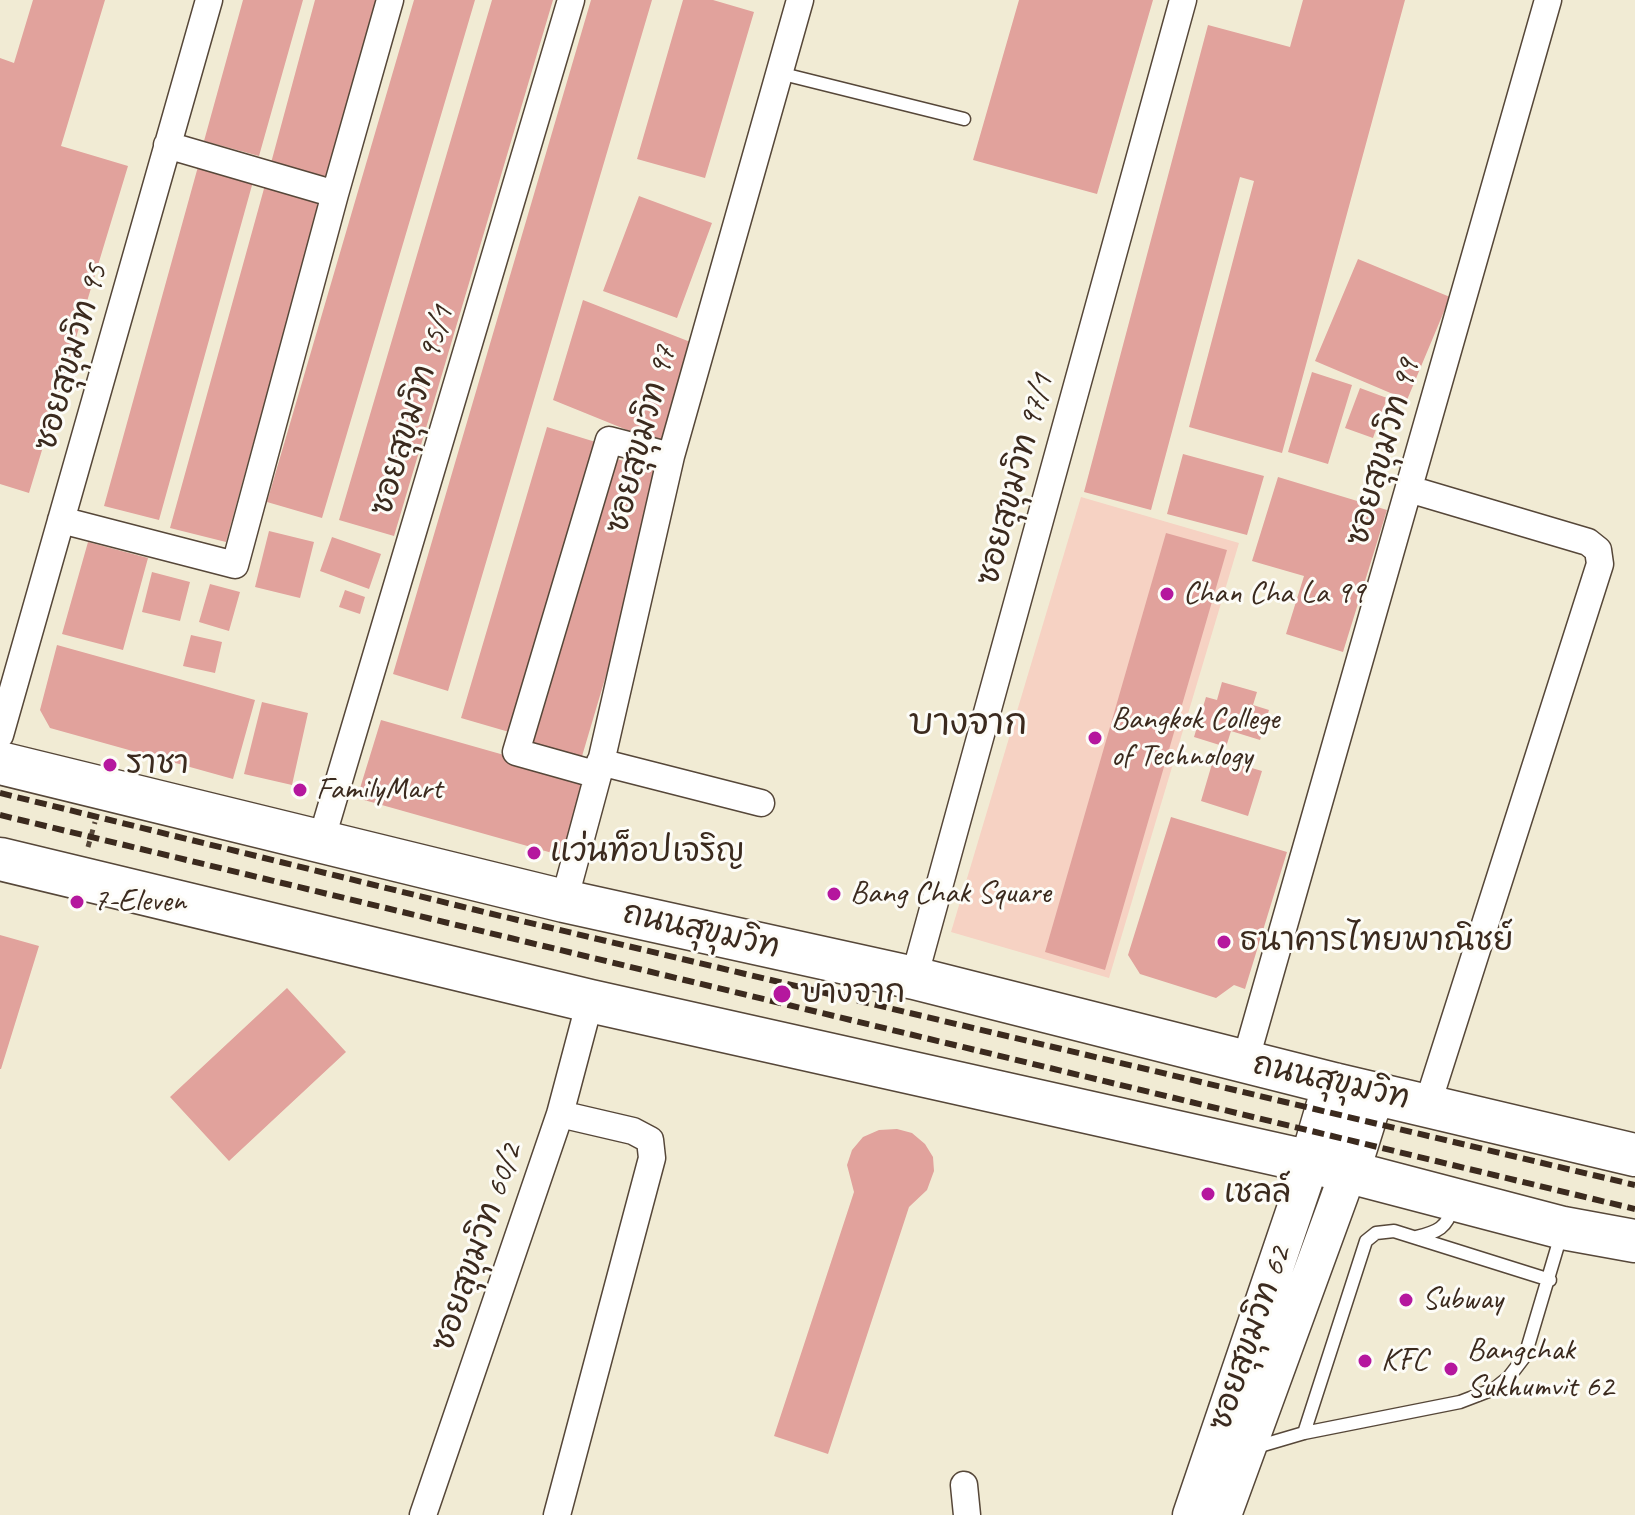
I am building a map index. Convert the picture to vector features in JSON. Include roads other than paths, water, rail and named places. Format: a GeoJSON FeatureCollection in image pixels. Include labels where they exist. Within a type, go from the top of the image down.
{"type":"FeatureCollection","features":[{"type":"Feature","properties":{"kind":"main road","name":"ถนนสุขุมวิท"},"geometry":{"type":"LineString","coordinates":[[0,763],[564,901],[914,978],[1354,1089],[1635,1155]]}},
{"type":"Feature","properties":{"kind":"main road"},"geometry":{"type":"LineString","coordinates":[[0,859],[590,1001],[1330,1167],[1563,1228],[1635,1241]]}},
{"type":"Feature","properties":{"kind":"main road"},"geometry":{"type":"LineString","coordinates":[[1330,1167],[1354,1089]]}},
{"type":"Feature","properties":{"kind":"street","name":"ซอยสุขุมวิท 95"},"geometry":{"type":"LineString","coordinates":[[0,735],[209,0]]}},
{"type":"Feature","properties":{"kind":"street"},"geometry":{"type":"LineString","coordinates":[[61,520],[235,565],[390,0]]}},
{"type":"Feature","properties":{"kind":"street","name":"ซอยสุขุมวิท 95/1"},"geometry":{"type":"LineString","coordinates":[[321,841],[571,0]]}},
{"type":"Feature","properties":{"kind":"street","name":"ซอยสุขุมวิท 97"},"geometry":{"type":"LineString","coordinates":[[564,901],[599,768],[671,456],[800,0]]}},
{"type":"Feature","properties":{"kind":"street","name":"ซอยสุขุมวิท 97/1"},"geometry":{"type":"LineString","coordinates":[[914,978],[1183,0]]}},
{"type":"Feature","properties":{"kind":"street","name":"ซอยสุขุมวิท 99"},"geometry":{"type":"LineString","coordinates":[[1245,1062],[1548,0]]}},
{"type":"Feature","properties":{"kind":"street"},"geometry":{"type":"LineString","coordinates":[[167,145],[335,194]]}},
{"type":"Feature","properties":{"kind":"street"},"geometry":{"type":"LineString","coordinates":[[671,456],[609,440],[516,752],[761,803]]}},
{"type":"Feature","properties":{"kind":"street"},"geometry":{"type":"LineString","coordinates":[[1409,489],[1588,542],[1598,550],[1600,564],[1427,1106]]}},
{"type":"Feature","properties":{"kind":"street","name":"ซอยสุขุมวิท 60/2"},"geometry":{"type":"LineString","coordinates":[[423,1515],[560,1114],[590,1001]]}},
{"type":"Feature","properties":{"kind":"street"},"geometry":{"type":"LineString","coordinates":[[557,1515],[652,1158],[650,1140],[633,1131],[560,1114]]}},
{"type":"Feature","properties":{"kind":"street","name":"ซอยสุขุมวิท 62"},"geometry":{"type":"LineString","coordinates":[[1223,1515],[1246,1450],[1330,1167]]}},
{"type":"Feature","properties":{"kind":"street","name":"ซอยสุขุมวิท 62"},"geometry":{"type":"LineString","coordinates":[[1191,1515],[1330,1167]]}},
{"type":"Feature","properties":{"kind":"street"},"geometry":{"type":"LineString","coordinates":[[964,1485],[967,1515]]}},
{"type":"Feature","properties":{"kind":"lane"},"geometry":{"type":"LineString","coordinates":[[779,73],[964,119]]}},
{"type":"Feature","properties":{"kind":"lane"},"geometry":{"type":"LineString","coordinates":[[1413,1238],[1442,1230],[1449,1220],[1455,1200]]}},
{"type":"Feature","properties":{"kind":"lane"},"geometry":{"type":"LineString","coordinates":[[1246,1450],[1304,1433],[1448,1405],[1494,1389],[1509,1377],[1525,1356],[1563,1228]]}},
{"type":"Feature","properties":{"kind":"lane"},"geometry":{"type":"LineString","coordinates":[[1304,1433],[1366,1241],[1376,1233],[1394,1231],[1550,1280]]}},
{"type":"Feature","properties":{"kind":"railway"},"geometry":{"type":"LineString","coordinates":[[0,793],[484,912],[1635,1185]]}},
{"type":"Feature","properties":{"kind":"railway"},"geometry":{"type":"LineString","coordinates":[[0,815],[1635,1209]]}},
{"type":"Feature","properties":{"kind":"place","name":"Chan Cha La 99"},"geometry":{"type":"Point","coordinates":[1167,594]}},
{"type":"Feature","properties":{"kind":"place","name":"Bangkok College of Technology"},"geometry":{"type":"Point","coordinates":[1095,738]}},
{"type":"Feature","properties":{"kind":"place","name":"ราชา"},"geometry":{"type":"Point","coordinates":[110,765]}},
{"type":"Feature","properties":{"kind":"place","name":"FamilyMart"},"geometry":{"type":"Point","coordinates":[300,790]}},
{"type":"Feature","properties":{"kind":"place","name":"แว่นท็อปเจริญ"},"geometry":{"type":"Point","coordinates":[534,853]}},
{"type":"Feature","properties":{"kind":"place","name":"Bang Chak Square"},"geometry":{"type":"Point","coordinates":[834,894]}},
{"type":"Feature","properties":{"kind":"place","name":"7-Eleven"},"geometry":{"type":"Point","coordinates":[77,902]}},
{"type":"Feature","properties":{"kind":"place","name":"ธนาคารไทยพาณิชย์"},"geometry":{"type":"Point","coordinates":[1224,942]}},
{"type":"Feature","properties":{"kind":"place","name":"บางจาก"},"geometry":{"type":"Point","coordinates":[782,994]}},
{"type":"Feature","properties":{"kind":"place","name":"เชลล์"},"geometry":{"type":"Point","coordinates":[1208,1194]}},
{"type":"Feature","properties":{"kind":"place","name":"Subway"},"geometry":{"type":"Point","coordinates":[1406,1300]}},
{"type":"Feature","properties":{"kind":"place","name":"KFC"},"geometry":{"type":"Point","coordinates":[1365,1361]}},
{"type":"Feature","properties":{"kind":"place","name":"Bangchak Sukhumvit 62"},"geometry":{"type":"Point","coordinates":[1451,1369]}},
{"type":"Feature","properties":{"kind":"district","name":"บางจาก"},"geometry":{"type":"Point","coordinates":[968,725]}}]}
